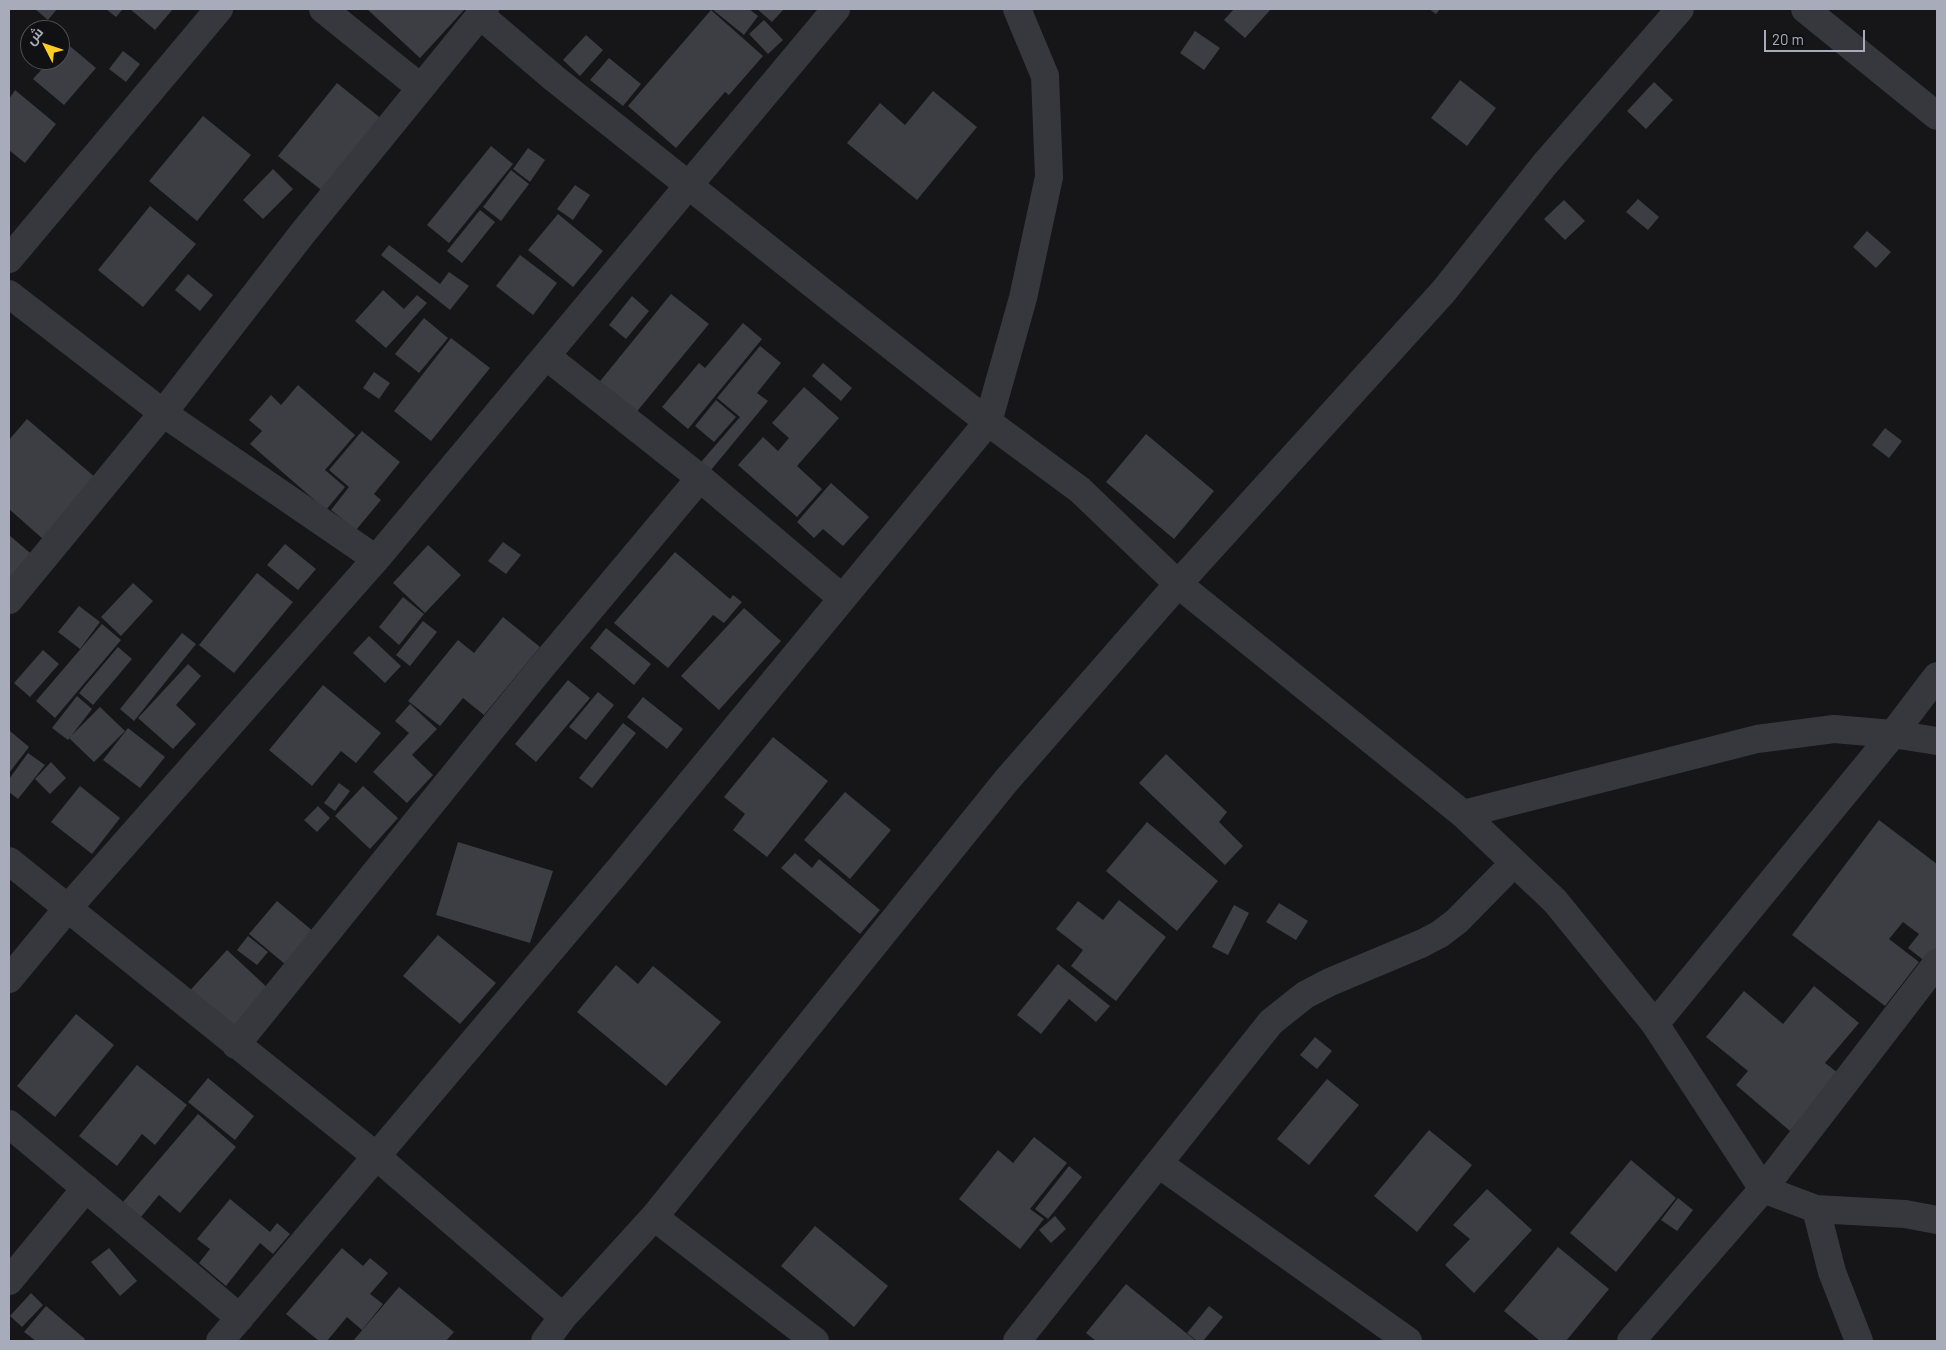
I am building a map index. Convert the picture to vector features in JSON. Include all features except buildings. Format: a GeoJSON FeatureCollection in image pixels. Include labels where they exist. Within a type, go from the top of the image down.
{"type":"FeatureCollection","features":[{"type":"Feature","properties":{"kind":"street"},"geometry":{"type":"LineString","coordinates":[[9,259],[219,9]]}},
{"type":"Feature","properties":{"kind":"street"},"geometry":{"type":"LineString","coordinates":[[322,9],[421,88]]}},
{"type":"Feature","properties":{"kind":"street"},"geometry":{"type":"LineString","coordinates":[[9,979],[67,909],[376,559],[836,9]]}},
{"type":"Feature","properties":{"kind":"street"},"geometry":{"type":"LineString","coordinates":[[220,1341],[621,867],[988,422],[1023,298],[1049,176],[1045,76],[1017,9]]}},
{"type":"Feature","properties":{"kind":"street"},"geometry":{"type":"LineString","coordinates":[[545,1341],[563,1317],[654,1217],[1006,781],[1178,584],[1443,292],[1545,164],[1680,9]]}},
{"type":"Feature","properties":{"kind":"street"},"geometry":{"type":"LineString","coordinates":[[1806,9],[1937,116]]}},
{"type":"Feature","properties":{"kind":"street"},"geometry":{"type":"LineString","coordinates":[[9,600],[163,413],[302,234],[482,12],[555,79],[988,422],[1080,490],[1178,584],[1463,814],[1555,901],[1655,1024],[1763,1189],[1816,1209],[1905,1214],[1937,1220]]}},
{"type":"Feature","properties":{"kind":"street"},"geometry":{"type":"LineString","coordinates":[[9,294],[163,413],[376,559]]}},
{"type":"Feature","properties":{"kind":"street"},"geometry":{"type":"LineString","coordinates":[[546,356],[700,478],[842,598]]}},
{"type":"Feature","properties":{"kind":"street"},"geometry":{"type":"LineString","coordinates":[[236,1045],[540,669],[700,478]]}},
{"type":"Feature","properties":{"kind":"street"},"geometry":{"type":"LineString","coordinates":[[1655,1024],[1893,734],[1937,676]]}},
{"type":"Feature","properties":{"kind":"street"},"geometry":{"type":"LineString","coordinates":[[1463,814],[1757,739],[1834,729],[1893,734],[1937,741]]}},
{"type":"Feature","properties":{"kind":"street"},"geometry":{"type":"LineString","coordinates":[[9,862],[376,1156],[563,1317]]}},
{"type":"Feature","properties":{"kind":"street"},"geometry":{"type":"LineString","coordinates":[[1017,1341],[1271,1022],[1304,994],[1440,934],[1457,921],[1514,863]]}},
{"type":"Feature","properties":{"kind":"street"},"geometry":{"type":"LineString","coordinates":[[1630,1341],[1763,1189],[1937,963]]}},
{"type":"Feature","properties":{"kind":"street"},"geometry":{"type":"LineString","coordinates":[[9,1124],[240,1318]]}},
{"type":"Feature","properties":{"kind":"street"},"geometry":{"type":"LineString","coordinates":[[1159,1164],[1408,1341]]}},
{"type":"Feature","properties":{"kind":"street"},"geometry":{"type":"LineString","coordinates":[[9,1281],[86,1188]]}},
{"type":"Feature","properties":{"kind":"street"},"geometry":{"type":"LineString","coordinates":[[1816,1209],[1832,1272],[1859,1341]]}},
{"type":"Feature","properties":{"kind":"street"},"geometry":{"type":"LineString","coordinates":[[654,1217],[815,1341]]}}]}
